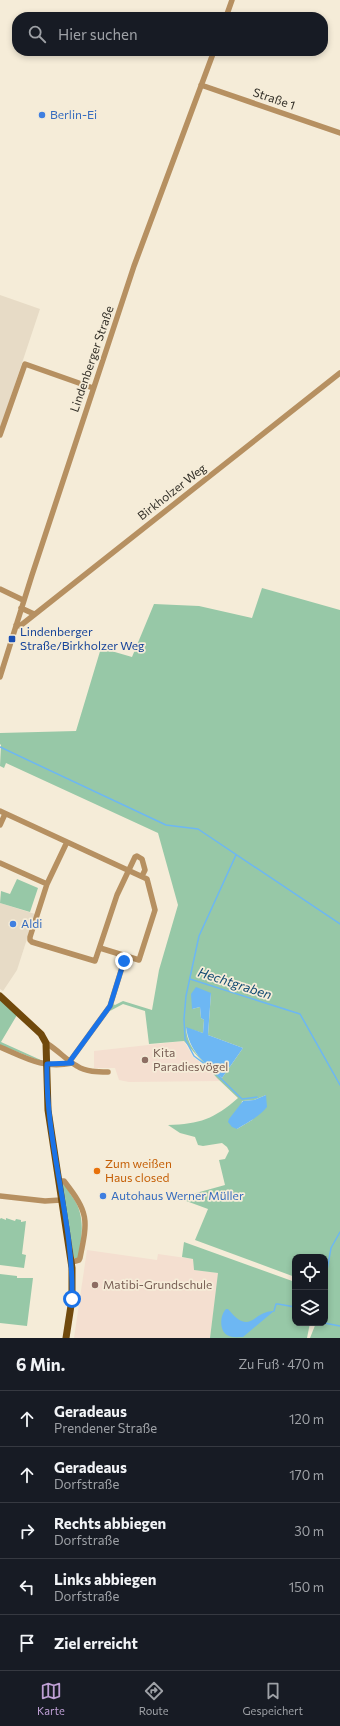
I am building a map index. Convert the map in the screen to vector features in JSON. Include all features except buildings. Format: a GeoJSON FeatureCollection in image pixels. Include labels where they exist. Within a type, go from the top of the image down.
{"type":"FeatureCollection","features":[{"type":"Feature","properties":{"kind":"main road"},"geometry":{"type":"LineString","coordinates":[[0,996],[41,1034],[46,1043],[44,1064],[48,1110],[72,1262],[72,1299],[66,1338]]}},
{"type":"Feature","properties":{"kind":"street"},"geometry":{"type":"LineString","coordinates":[[228,12],[232,0]]}},
{"type":"Feature","properties":{"kind":"street","name":"Lindenberger Straße"},"geometry":{"type":"LineString","coordinates":[[0,677],[23,600],[134,266],[212,56]]}},
{"type":"Feature","properties":{"kind":"street","name":"Straße 1"},"geometry":{"type":"LineString","coordinates":[[201,84],[340,133]]}},
{"type":"Feature","properties":{"kind":"street"},"geometry":{"type":"LineString","coordinates":[[0,435],[25,364],[93,388]]}},
{"type":"Feature","properties":{"kind":"street","name":"Birkholzer Weg"},"geometry":{"type":"LineString","coordinates":[[16,625],[20,626],[340,373]]}},
{"type":"Feature","properties":{"kind":"street"},"geometry":{"type":"LineString","coordinates":[[0,589],[23,600]]}},
{"type":"Feature","properties":{"kind":"street"},"geometry":{"type":"LineString","coordinates":[[21,608],[34,614]]}},
{"type":"Feature","properties":{"kind":"street"},"geometry":{"type":"LineString","coordinates":[[0,825],[3,812],[147,879],[155,910],[140,958],[137,960],[100,948]]}},
{"type":"Feature","properties":{"kind":"street"},"geometry":{"type":"LineString","coordinates":[[67,842],[47,884],[30,940],[32,942],[95,961],[97,959],[117,894],[135,857],[139,856],[142,859],[145,870],[142,876]]}},
{"type":"Feature","properties":{"kind":"street"},"geometry":{"type":"LineString","coordinates":[[0,863],[47,884]]}},
{"type":"Feature","properties":{"kind":"street"},"geometry":{"type":"LineString","coordinates":[[71,1062],[110,1006],[124,961]]}},
{"type":"Feature","properties":{"kind":"street"},"geometry":{"type":"LineString","coordinates":[[46,1043],[56,1049],[71,1062],[85,1069],[108,1072]]}},
{"type":"Feature","properties":{"kind":"street"},"geometry":{"type":"LineString","coordinates":[[0,1047],[44,1064],[71,1062]]}},
{"type":"Feature","properties":{"kind":"street"},"geometry":{"type":"LineString","coordinates":[[59,1181],[64,1181],[81,1204],[84,1213],[85,1227],[80,1258],[79,1260],[72,1262]]}},
{"type":"Feature","properties":{"kind":"street"},"geometry":{"type":"LineString","coordinates":[[0,1196],[45,1201],[61,1200]]}},
{"type":"Feature","properties":{"kind":"shaded area"},"geometry":{"type":"Polygon","coordinates":[[[0,295],[40,309],[0,429],[0,295]]]}},
{"type":"Feature","properties":{"kind":"shaded area"},"geometry":{"type":"Polygon","coordinates":[[[0,903],[35,914],[17,970],[3,991],[0,989],[0,903]]]}},
{"type":"Feature","properties":{"kind":"shaded area","name":"Kita Paradiesvögel"},"geometry":{"type":"Polygon","coordinates":[[[184,1041],[193,1057],[212,1071],[220,1081],[129,1082],[119,1080],[115,1068],[94,1068],[94,1051],[184,1041]]]}},
{"type":"Feature","properties":{"kind":"shaded area"},"geometry":{"type":"Polygon","coordinates":[[[87,1250],[157,1260],[158,1254],[193,1259],[194,1270],[219,1273],[210,1338],[74,1338],[87,1250]]]}},
{"type":"Feature","properties":{"kind":"green space"},"geometry":{"type":"Polygon","coordinates":[[[262,588],[340,610],[340,1338],[310,1338],[315,1326],[328,1326],[328,1254],[292,1254],[292,1276],[195,1240],[208,1209],[178,1198],[225,1185],[219,1160],[225,1159],[229,1151],[222,1143],[203,1146],[198,1145],[195,1137],[180,1133],[168,1125],[198,1122],[214,1116],[238,1098],[217,1078],[184,1041],[149,1044],[145,1011],[123,1004],[110,1011],[113,1004],[115,1005],[123,1001],[152,1010],[159,970],[178,905],[158,833],[6,763],[4,768],[0,766],[0,733],[76,731],[101,648],[132,657],[154,604],[199,606],[252,618],[262,588]],[[211,993],[192,1009],[200,1007],[201,1018],[204,1020],[203,1033],[186,1028],[187,1036],[198,1056],[222,1078],[243,1048],[208,1035],[211,993]],[[266,1095],[254,1100],[242,1101],[237,1129],[252,1120],[266,1095]]]}},
{"type":"Feature","properties":{"kind":"green space"},"geometry":{"type":"Polygon","coordinates":[[[17,879],[38,888],[30,912],[0,903],[1,891],[10,894],[17,879]]]}},
{"type":"Feature","properties":{"kind":"green space"},"geometry":{"type":"Polygon","coordinates":[[[0,999],[17,1015],[1,1042],[43,1062],[0,1045],[0,999]]]}},
{"type":"Feature","properties":{"kind":"green space"},"geometry":{"type":"Polygon","coordinates":[[[62,1183],[76,1202],[81,1217],[82,1232],[79,1257],[77,1259],[74,1258],[62,1183]]]}},
{"type":"Feature","properties":{"kind":"green space"},"geometry":{"type":"Polygon","coordinates":[[[1,1218],[15,1221],[16,1219],[21,1220],[21,1222],[26,1221],[22,1254],[26,1255],[24,1268],[0,1265],[1,1218]]]}},
{"type":"Feature","properties":{"kind":"green space"},"geometry":{"type":"Polygon","coordinates":[[[184,1242],[292,1281],[292,1326],[309,1326],[307,1338],[210,1338],[218,1273],[194,1270],[193,1259],[182,1257],[184,1242]]]}},
{"type":"Feature","properties":{"kind":"green space"},"geometry":{"type":"Polygon","coordinates":[[[0,1274],[17,1276],[17,1278],[33,1278],[27,1326],[0,1323],[0,1274]]]}},
{"type":"Feature","properties":{"kind":"water"},"geometry":{"type":"Polygon","coordinates":[[[196,987],[211,993],[208,1035],[243,1048],[222,1078],[203,1062],[190,1043],[186,1027],[203,1033],[204,1020],[201,1018],[200,1007],[192,1009],[191,994],[196,987]]]}},
{"type":"Feature","properties":{"kind":"water"},"geometry":{"type":"Polygon","coordinates":[[[266,1095],[267,1107],[264,1111],[237,1129],[232,1127],[228,1122],[229,1119],[243,1101],[254,1100],[266,1095]]]}},
{"type":"Feature","properties":{"kind":"water"},"geometry":{"type":"Polygon","coordinates":[[[226,1309],[242,1321],[247,1322],[267,1312],[274,1311],[243,1337],[230,1337],[224,1333],[221,1322],[222,1315],[226,1309]]]}},
{"type":"Feature","properties":{"kind":"waterway","name":"Hechtgraben"},"geometry":{"type":"LineString","coordinates":[[0,747],[166,825],[198,829],[340,924]]}},
{"type":"Feature","properties":{"kind":"waterway"},"geometry":{"type":"LineString","coordinates":[[236,855],[199,936],[186,996],[184,1019],[185,1039],[194,1056],[210,1068],[242,1099],[257,1097]]}},
{"type":"Feature","properties":{"kind":"waterway","name":"Hechtgraben"},"geometry":{"type":"LineString","coordinates":[[190,979],[300,1014],[340,1085]]}},
{"type":"Feature","properties":{"kind":"waterway","name":"Hechtgraben"},"geometry":{"type":"LineString","coordinates":[[328,1264],[331,1248],[340,1232]]}},
{"type":"Feature","properties":{"kind":"waterway"},"geometry":{"type":"LineString","coordinates":[[274,1311],[276,1304],[292,1306]]}},
{"type":"Feature","properties":{"kind":"waterway"},"geometry":{"type":"LineString","coordinates":[[328,1324],[340,1326]]}},
{"type":"Feature","properties":{"kind":"place","name":"Berlin-Ei"},"geometry":{"type":"Point","coordinates":[42,115]}},
{"type":"Feature","properties":{"kind":"place","name":"Lindenberger Straße/Birkholzer Weg"},"geometry":{"type":"Point","coordinates":[12,639]}},
{"type":"Feature","properties":{"kind":"place","name":"Aldi"},"geometry":{"type":"Point","coordinates":[13,924]}},
{"type":"Feature","properties":{"kind":"place","name":"Kita Paradiesvögel"},"geometry":{"type":"Point","coordinates":[145,1060]}},
{"type":"Feature","properties":{"kind":"place","name":"Zum weißen Haus closed"},"geometry":{"type":"Point","coordinates":[97,1171]}},
{"type":"Feature","properties":{"kind":"place","name":"Autohaus Werner Müller"},"geometry":{"type":"Point","coordinates":[103,1196]}},
{"type":"Feature","properties":{"kind":"place","name":"Matibi-Grundschule"},"geometry":{"type":"Point","coordinates":[95,1285]}},
{"type":"Feature","properties":{"kind":"route"},"geometry":{"type":"LineString","coordinates":[[72,1299],[72,1262],[48,1110],[47,1064],[72,1063],[70,1061],[110,1006],[124,961]]}}]}
